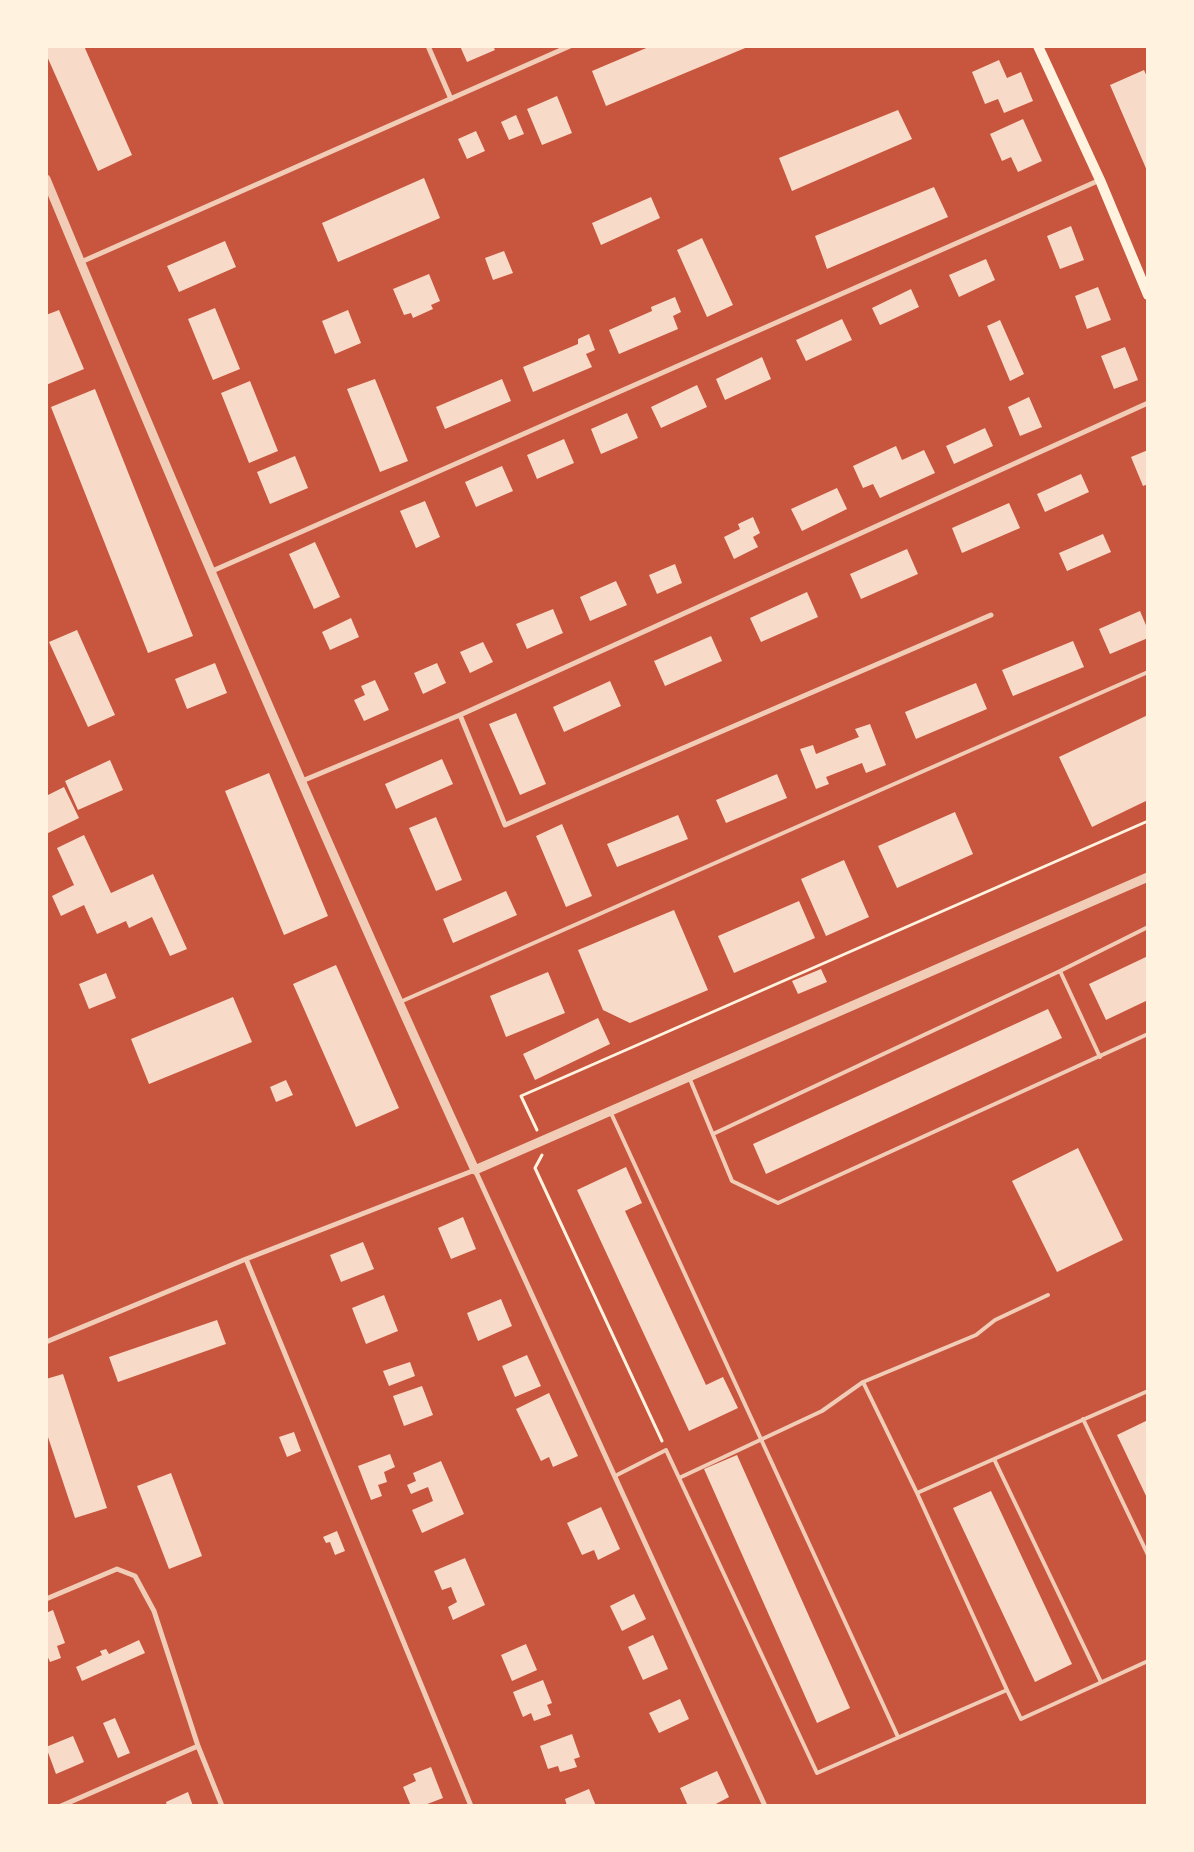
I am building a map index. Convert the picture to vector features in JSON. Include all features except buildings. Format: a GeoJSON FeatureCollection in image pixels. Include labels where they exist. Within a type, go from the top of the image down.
{"type":"FeatureCollection","features":[{"type":"Feature","properties":{"kind":"main road"},"geometry":{"type":"LineString","coordinates":[[1038,46],[1100,180],[1148,295]]}},
{"type":"Feature","properties":{"kind":"street"},"geometry":{"type":"LineString","coordinates":[[428,46],[451,99]]}},
{"type":"Feature","properties":{"kind":"street"},"geometry":{"type":"LineString","coordinates":[[80,262],[570,46]]}},
{"type":"Feature","properties":{"kind":"street"},"geometry":{"type":"LineString","coordinates":[[46,179],[210,572],[398,1003],[765,1806]]}},
{"type":"Feature","properties":{"kind":"street"},"geometry":{"type":"LineString","coordinates":[[210,572],[1100,180]]}},
{"type":"Feature","properties":{"kind":"street"},"geometry":{"type":"LineString","coordinates":[[302,781],[460,715],[1148,403]]}},
{"type":"Feature","properties":{"kind":"street"},"geometry":{"type":"LineString","coordinates":[[460,715],[505,825],[991,615]]}},
{"type":"Feature","properties":{"kind":"street"},"geometry":{"type":"LineString","coordinates":[[46,1342],[246,1259],[475,1170],[1148,877]]}},
{"type":"Feature","properties":{"kind":"street"},"geometry":{"type":"LineString","coordinates":[[246,1259],[471,1806]]}},
{"type":"Feature","properties":{"kind":"street"},"geometry":{"type":"LineString","coordinates":[[46,1599],[118,1569],[135,1576],[154,1611],[198,1746],[222,1806]]}},
{"type":"Feature","properties":{"kind":"street"},"geometry":{"type":"LineString","coordinates":[[61,1806],[198,1746]]}},
{"type":"Feature","properties":{"kind":"lane"},"geometry":{"type":"LineString","coordinates":[[398,1003],[1148,672]]}},
{"type":"Feature","properties":{"kind":"lane"},"geometry":{"type":"LineString","coordinates":[[713,1134],[1060,971],[1148,927]]}},
{"type":"Feature","properties":{"kind":"lane"},"geometry":{"type":"LineString","coordinates":[[1060,971],[1100,1058]]}},
{"type":"Feature","properties":{"kind":"lane"},"geometry":{"type":"LineString","coordinates":[[689,1077],[732,1181],[778,1203],[1100,1058],[1148,1034]]}},
{"type":"Feature","properties":{"kind":"lane"},"geometry":{"type":"LineString","coordinates":[[610,1111],[898,1737]]}},
{"type":"Feature","properties":{"kind":"lane"},"geometry":{"type":"LineString","coordinates":[[680,1478],[822,1411],[863,1382],[976,1335],[995,1320],[1048,1295]]}},
{"type":"Feature","properties":{"kind":"lane"},"geometry":{"type":"LineString","coordinates":[[863,1382],[1021,1719],[1148,1661]]}},
{"type":"Feature","properties":{"kind":"lane"},"geometry":{"type":"LineString","coordinates":[[917,1494],[1148,1391]]}},
{"type":"Feature","properties":{"kind":"lane"},"geometry":{"type":"LineString","coordinates":[[1084,1419],[1148,1555]]}},
{"type":"Feature","properties":{"kind":"lane"},"geometry":{"type":"LineString","coordinates":[[615,1476],[666,1450],[817,1772],[1008,1690]]}},
{"type":"Feature","properties":{"kind":"lane"},"geometry":{"type":"LineString","coordinates":[[994,1459],[1101,1682]]}},
{"type":"Feature","properties":{"kind":"path"},"geometry":{"type":"LineString","coordinates":[[666,1450],[535,1168],[547,1148],[521,1096],[1148,822]]}}]}
